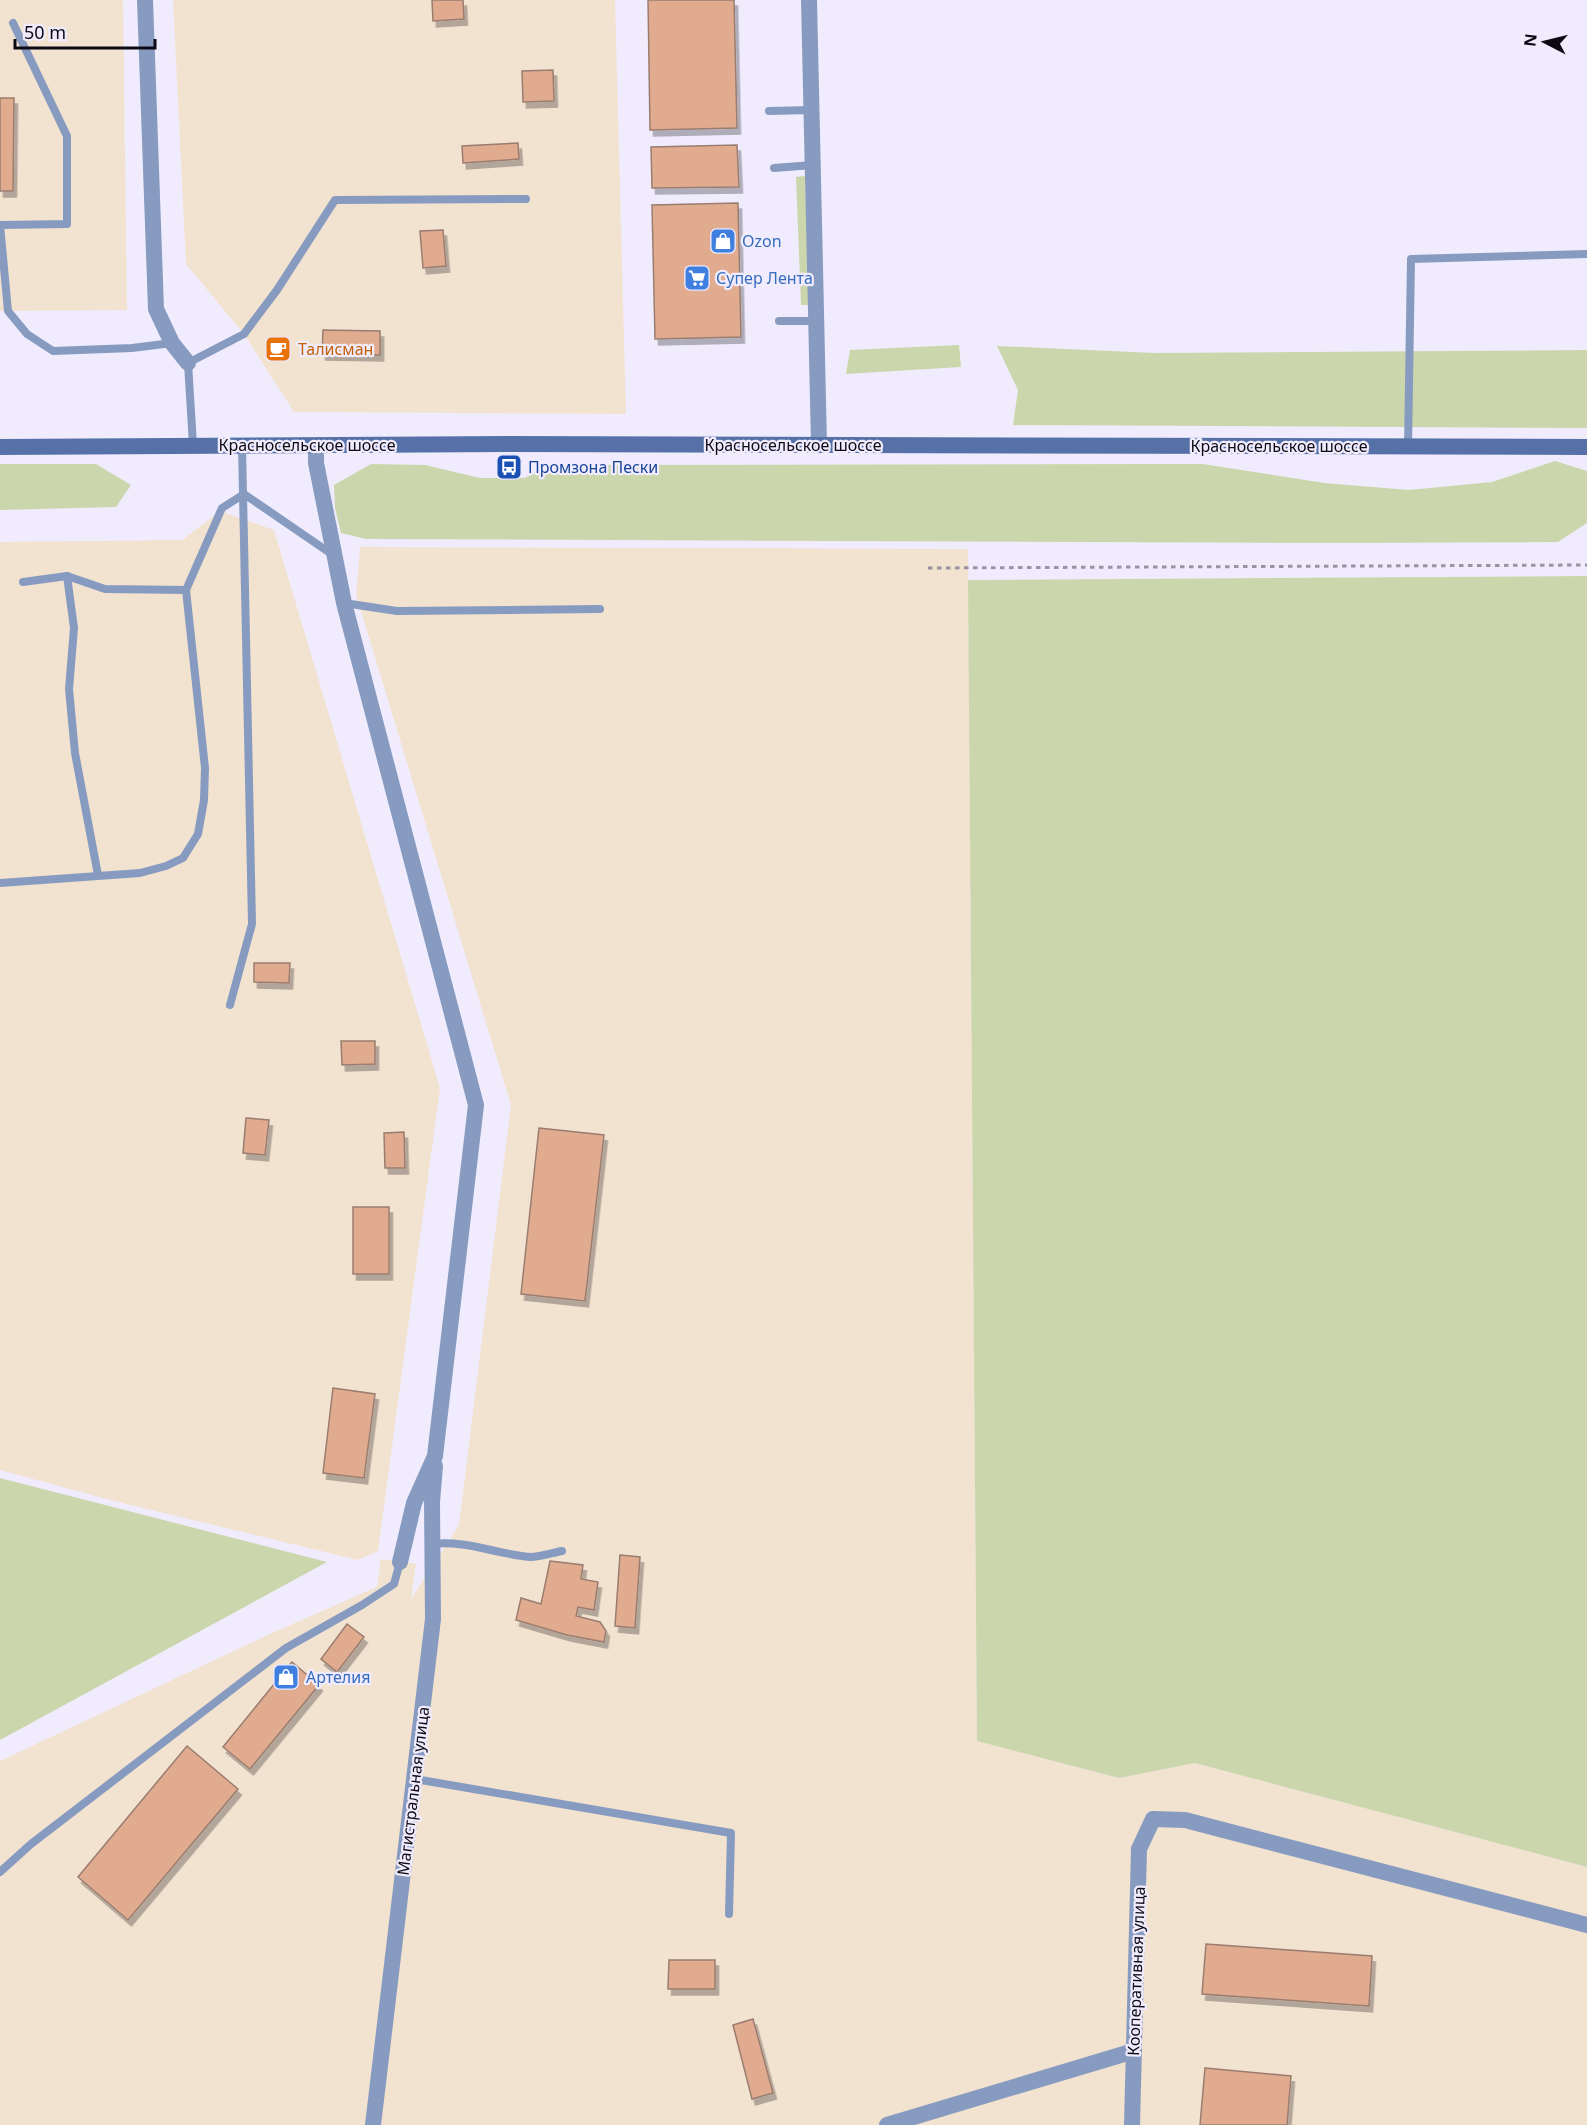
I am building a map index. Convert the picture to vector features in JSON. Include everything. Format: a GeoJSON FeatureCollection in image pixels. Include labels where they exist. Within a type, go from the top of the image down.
{"type":"FeatureCollection","features":[{"type":"Feature","properties":{"kind":"main road","name":"Красносельское шоссе"},"geometry":{"type":"LineString","coordinates":[[0,447],[509,444],[1587,447]]}},
{"type":"Feature","properties":{"kind":"street"},"geometry":{"type":"LineString","coordinates":[[145,0],[156,309],[172,343],[188,363]]}},
{"type":"Feature","properties":{"kind":"street"},"geometry":{"type":"LineString","coordinates":[[809,0],[819,445]]}},
{"type":"Feature","properties":{"kind":"street"},"geometry":{"type":"LineString","coordinates":[[316,446],[316,463],[344,603],[476,1105],[435,1456],[414,1503],[400,1562]]}},
{"type":"Feature","properties":{"kind":"street","name":"Магистральная улица"},"geometry":{"type":"LineString","coordinates":[[373,2125],[433,1619],[432,1502],[435,1456]]}},
{"type":"Feature","properties":{"kind":"street","name":"Кооперативная улица"},"geometry":{"type":"LineString","coordinates":[[1132,2125],[1139,1849],[1153,1819],[1185,1820],[1587,1925]]}},
{"type":"Feature","properties":{"kind":"street"},"geometry":{"type":"LineString","coordinates":[[887,2125],[1134,2051]]}},
{"type":"Feature","properties":{"kind":"lane"},"geometry":{"type":"LineString","coordinates":[[14,23],[68,136],[67,225],[0,225],[8,311],[27,334],[53,351],[132,348],[172,343]]}},
{"type":"Feature","properties":{"kind":"lane"},"geometry":{"type":"LineString","coordinates":[[769,111],[812,110]]}},
{"type":"Feature","properties":{"kind":"lane"},"geometry":{"type":"LineString","coordinates":[[774,168],[813,165]]}},
{"type":"Feature","properties":{"kind":"lane"},"geometry":{"type":"LineString","coordinates":[[193,445],[188,363],[244,334],[277,290],[335,200],[526,199]]}},
{"type":"Feature","properties":{"kind":"lane"},"geometry":{"type":"LineString","coordinates":[[1408,447],[1411,259],[1587,254]]}},
{"type":"Feature","properties":{"kind":"lane"},"geometry":{"type":"LineString","coordinates":[[779,321],[816,321]]}},
{"type":"Feature","properties":{"kind":"lane"},"geometry":{"type":"LineString","coordinates":[[230,1005],[252,924],[242,446]]}},
{"type":"Feature","properties":{"kind":"lane"},"geometry":{"type":"LineString","coordinates":[[244,494],[335,557]]}},
{"type":"Feature","properties":{"kind":"lane"},"geometry":{"type":"LineString","coordinates":[[0,883],[140,873],[166,866],[183,858],[198,834],[204,800],[205,768],[186,590],[222,508],[244,494]]}},
{"type":"Feature","properties":{"kind":"lane"},"geometry":{"type":"LineString","coordinates":[[23,582],[67,576],[105,589],[186,590]]}},
{"type":"Feature","properties":{"kind":"lane"},"geometry":{"type":"LineString","coordinates":[[67,576],[74,628],[69,689],[75,753],[98,875]]}},
{"type":"Feature","properties":{"kind":"lane"},"geometry":{"type":"LineString","coordinates":[[344,603],[397,611],[600,609]]}},
{"type":"Feature","properties":{"kind":"lane"},"geometry":{"type":"LineString","coordinates":[[432,1544],[447,1542],[467,1544],[532,1557],[562,1551]]}},
{"type":"Feature","properties":{"kind":"lane"},"geometry":{"type":"LineString","coordinates":[[0,1872],[30,1844],[286,1648],[394,1584],[400,1562]]}},
{"type":"Feature","properties":{"kind":"lane"},"geometry":{"type":"LineString","coordinates":[[415,1779],[731,1833],[729,1914]]}},
{"type":"Feature","properties":{"kind":"path"},"geometry":{"type":"LineString","coordinates":[[928,568],[1587,565]]}},
{"type":"Feature","properties":{"kind":"shaded area"},"geometry":{"type":"Polygon","coordinates":[[[0,0],[123,0],[127,310],[0,311],[0,0]]]}},
{"type":"Feature","properties":{"kind":"shaded area"},"geometry":{"type":"Polygon","coordinates":[[[173,0],[615,0],[626,414],[294,412],[244,334],[186,264],[173,0]]]}},
{"type":"Feature","properties":{"kind":"shaded area"},"geometry":{"type":"Polygon","coordinates":[[[220,511],[274,530],[440,1088],[378,1551],[358,1560],[114,1501],[0,1470],[0,542],[182,540],[220,511]]]}},
{"type":"Feature","properties":{"kind":"shaded area"},"geometry":{"type":"Polygon","coordinates":[[[360,547],[968,549],[977,1741],[1119,1778],[1195,1763],[1587,1867],[1587,2125],[0,2125],[0,1761],[272,1633],[377,1587],[381,1559],[416,1564],[411,1599],[459,1525],[511,1105],[356,595],[360,547]]]}},
{"type":"Feature","properties":{"kind":"green space"},"geometry":{"type":"Polygon","coordinates":[[[805,176],[809,305],[801,305],[796,177],[805,176]]]}},
{"type":"Feature","properties":{"kind":"green space"},"geometry":{"type":"Polygon","coordinates":[[[959,345],[961,367],[846,374],[850,350],[959,345]]]}},
{"type":"Feature","properties":{"kind":"green space"},"geometry":{"type":"Polygon","coordinates":[[[997,346],[1155,353],[1587,350],[1587,428],[1013,425],[1018,390],[997,346]]]}},
{"type":"Feature","properties":{"kind":"green space"},"geometry":{"type":"Polygon","coordinates":[[[1555,461],[1587,471],[1587,523],[1558,542],[366,539],[341,533],[335,508],[334,485],[371,464],[425,465],[480,478],[524,478],[555,465],[1203,464],[1324,483],[1409,490],[1492,482],[1555,461]]]}},
{"type":"Feature","properties":{"kind":"green space"},"geometry":{"type":"Polygon","coordinates":[[[0,464],[96,464],[131,485],[116,507],[0,510],[0,464]]]}},
{"type":"Feature","properties":{"kind":"green space"},"geometry":{"type":"Polygon","coordinates":[[[1587,576],[1587,1867],[1195,1763],[1119,1778],[977,1741],[968,580],[1587,576]]]}},
{"type":"Feature","properties":{"kind":"green space"},"geometry":{"type":"Polygon","coordinates":[[[0,1478],[327,1562],[0,1740],[0,1478]]]}},
{"type":"Feature","properties":{"kind":"building"},"geometry":{"type":"Polygon","coordinates":[[[432,0],[463,0],[464,19],[433,21],[432,0]]]}},
{"type":"Feature","properties":{"kind":"building"},"geometry":{"type":"Polygon","coordinates":[[[648,0],[734,0],[737,128],[650,130],[648,0]]]}},
{"type":"Feature","properties":{"kind":"building"},"geometry":{"type":"Polygon","coordinates":[[[553,70],[554,101],[523,102],[522,71],[553,70]]]}},
{"type":"Feature","properties":{"kind":"building"},"geometry":{"type":"Polygon","coordinates":[[[0,98],[14,98],[13,191],[0,191],[0,98]]]}},
{"type":"Feature","properties":{"kind":"building"},"geometry":{"type":"Polygon","coordinates":[[[518,143],[519,159],[463,163],[462,146],[518,143]]]}},
{"type":"Feature","properties":{"kind":"building"},"geometry":{"type":"Polygon","coordinates":[[[737,145],[739,187],[652,188],[651,147],[737,145]]]}},
{"type":"Feature","properties":{"kind":"building","name":"Супер Лента"},"geometry":{"type":"Polygon","coordinates":[[[738,203],[741,337],[655,339],[652,205],[738,203]]]}},
{"type":"Feature","properties":{"kind":"building"},"geometry":{"type":"Polygon","coordinates":[[[443,230],[446,266],[423,268],[420,231],[443,230]]]}},
{"type":"Feature","properties":{"kind":"building"},"geometry":{"type":"Polygon","coordinates":[[[323,330],[380,331],[380,355],[322,354],[323,330]]]}},
{"type":"Feature","properties":{"kind":"building"},"geometry":{"type":"Polygon","coordinates":[[[254,963],[290,963],[289,983],[254,982],[254,963]]]}},
{"type":"Feature","properties":{"kind":"building"},"geometry":{"type":"Polygon","coordinates":[[[341,1041],[375,1041],[375,1064],[342,1065],[341,1041]]]}},
{"type":"Feature","properties":{"kind":"building"},"geometry":{"type":"Polygon","coordinates":[[[246,1118],[269,1120],[265,1155],[243,1153],[246,1118]]]}},
{"type":"Feature","properties":{"kind":"building"},"geometry":{"type":"Polygon","coordinates":[[[539,1128],[604,1135],[585,1301],[521,1294],[539,1128]]]}},
{"type":"Feature","properties":{"kind":"building"},"geometry":{"type":"Polygon","coordinates":[[[404,1132],[405,1168],[385,1168],[384,1133],[404,1132]]]}},
{"type":"Feature","properties":{"kind":"building"},"geometry":{"type":"Polygon","coordinates":[[[353,1207],[389,1207],[389,1274],[353,1274],[353,1207]]]}},
{"type":"Feature","properties":{"kind":"building"},"geometry":{"type":"Polygon","coordinates":[[[333,1388],[375,1394],[364,1478],[323,1473],[333,1388]]]}},
{"type":"Feature","properties":{"kind":"building"},"geometry":{"type":"Polygon","coordinates":[[[620,1555],[640,1557],[635,1628],[615,1626],[620,1555]]]}},
{"type":"Feature","properties":{"kind":"building"},"geometry":{"type":"Polygon","coordinates":[[[550,1561],[583,1565],[581,1579],[598,1582],[594,1610],[578,1607],[576,1616],[600,1622],[606,1631],[604,1642],[567,1635],[516,1620],[521,1598],[541,1604],[550,1561]]]}},
{"type":"Feature","properties":{"kind":"building"},"geometry":{"type":"Polygon","coordinates":[[[347,1624],[364,1637],[337,1672],[321,1659],[347,1624]]]}},
{"type":"Feature","properties":{"kind":"building"},"geometry":{"type":"Polygon","coordinates":[[[292,1662],[319,1685],[250,1769],[223,1747],[292,1662]]]}},
{"type":"Feature","properties":{"kind":"building"},"geometry":{"type":"Polygon","coordinates":[[[187,1746],[238,1789],[128,1920],[78,1877],[187,1746]]]}},
{"type":"Feature","properties":{"kind":"building"},"geometry":{"type":"Polygon","coordinates":[[[1206,1944],[1372,1956],[1369,2006],[1202,1994],[1206,1944]]]}},
{"type":"Feature","properties":{"kind":"building"},"geometry":{"type":"Polygon","coordinates":[[[669,1960],[715,1960],[715,1989],[668,1989],[669,1960]]]}},
{"type":"Feature","properties":{"kind":"building"},"geometry":{"type":"Polygon","coordinates":[[[753,2019],[773,2093],[752,2099],[733,2025],[753,2019]]]}},
{"type":"Feature","properties":{"kind":"building"},"geometry":{"type":"Polygon","coordinates":[[[1205,2068],[1291,2076],[1287,2125],[1200,2125],[1205,2068]]]}},
{"type":"Feature","properties":{"kind":"place","name":"Ozon"},"geometry":{"type":"Point","coordinates":[723,241]}},
{"type":"Feature","properties":{"kind":"place","name":"Супер Лента"},"geometry":{"type":"Point","coordinates":[697,278]}},
{"type":"Feature","properties":{"kind":"place","name":"Талисман"},"geometry":{"type":"Point","coordinates":[278,349]}},
{"type":"Feature","properties":{"kind":"place","name":"Промзона Пески"},"geometry":{"type":"Point","coordinates":[509,467]}},
{"type":"Feature","properties":{"kind":"place","name":"Артелия"},"geometry":{"type":"Point","coordinates":[286,1677]}}]}
